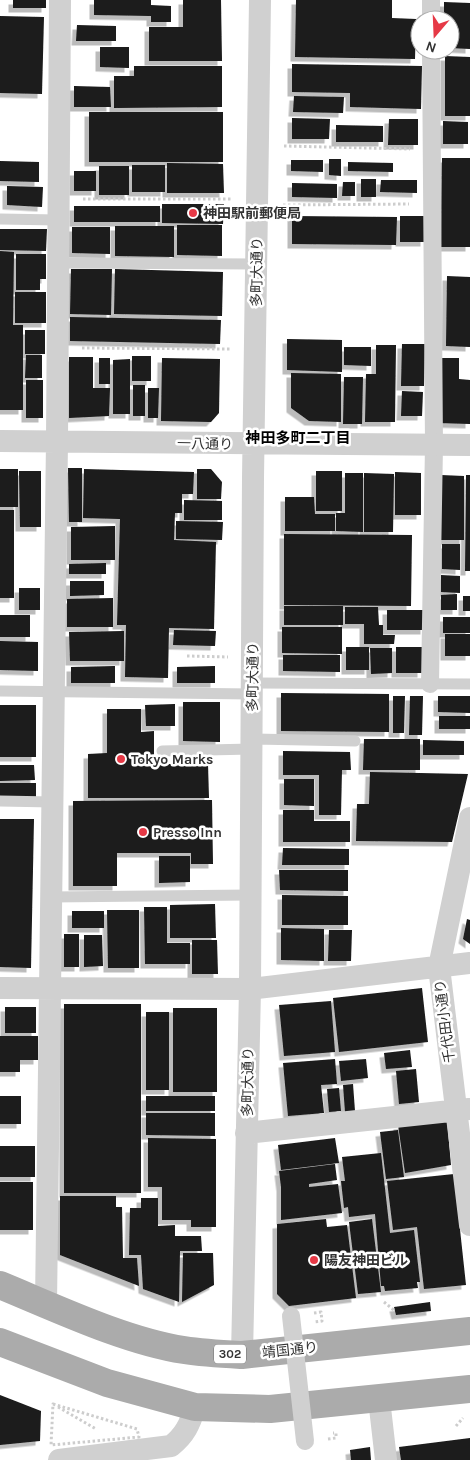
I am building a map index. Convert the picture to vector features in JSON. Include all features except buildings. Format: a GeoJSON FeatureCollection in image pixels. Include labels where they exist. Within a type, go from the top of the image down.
{"type":"FeatureCollection","features":[{"type":"Feature","properties":{"kind":"main road","name":"靖国通り"},"geometry":{"type":"LineString","coordinates":[[0,1285],[134,1338],[183,1350],[242,1355],[470,1331]]}},
{"type":"Feature","properties":{"kind":"main road"},"geometry":{"type":"LineString","coordinates":[[0,1342],[107,1384],[195,1407],[270,1408],[470,1389]]}},
{"type":"Feature","properties":{"kind":"street"},"geometry":{"type":"LineString","coordinates":[[46,1304],[57,441],[60,0]]}},
{"type":"Feature","properties":{"kind":"street","name":"多町大通り"},"geometry":{"type":"LineString","coordinates":[[242,1355],[250,989],[254,444],[258,264],[260,0]]}},
{"type":"Feature","properties":{"kind":"street"},"geometry":{"type":"LineString","coordinates":[[430,684],[434,445],[431,60]]}},
{"type":"Feature","properties":{"kind":"street","name":"一八通り"},"geometry":{"type":"LineString","coordinates":[[0,442],[470,445]]}},
{"type":"Feature","properties":{"kind":"street","name":"千代田小通り"},"geometry":{"type":"LineString","coordinates":[[470,818],[439,967],[463,1110],[470,1226]]}},
{"type":"Feature","properties":{"kind":"street"},"geometry":{"type":"LineString","coordinates":[[0,988],[250,989],[470,963]]}},
{"type":"Feature","properties":{"kind":"street"},"geometry":{"type":"LineString","coordinates":[[246,1133],[463,1110]]}},
{"type":"Feature","properties":{"kind":"street"},"geometry":{"type":"LineString","coordinates":[[291,1316],[305,1441]]}},
{"type":"Feature","properties":{"kind":"street"},"geometry":{"type":"LineString","coordinates":[[378,1399],[386,1460]]}},
{"type":"Feature","properties":{"kind":"street"},"geometry":{"type":"LineString","coordinates":[[59,1460],[172,1453],[190,1425],[195,1407]]}},
{"type":"Feature","properties":{"kind":"lane"},"geometry":{"type":"LineString","coordinates":[[0,219],[58,209]]}},
{"type":"Feature","properties":{"kind":"lane"},"geometry":{"type":"LineString","coordinates":[[58,263],[258,264]]}},
{"type":"Feature","properties":{"kind":"lane"},"geometry":{"type":"LineString","coordinates":[[0,691],[54,692],[470,684]]}},
{"type":"Feature","properties":{"kind":"lane"},"geometry":{"type":"LineString","coordinates":[[162,751],[252,744],[355,741]]}},
{"type":"Feature","properties":{"kind":"lane"},"geometry":{"type":"LineString","coordinates":[[0,801],[53,802]]}},
{"type":"Feature","properties":{"kind":"lane"},"geometry":{"type":"LineString","coordinates":[[51,897],[250,895]]}},
{"type":"Feature","properties":{"kind":"path"},"geometry":{"type":"LineString","coordinates":[[280,146],[432,149]]}},
{"type":"Feature","properties":{"kind":"path"},"geometry":{"type":"LineString","coordinates":[[58,209],[258,203],[432,203]]}},
{"type":"Feature","properties":{"kind":"path"},"geometry":{"type":"LineString","coordinates":[[57,348],[231,349]]}},
{"type":"Feature","properties":{"kind":"path"},"geometry":{"type":"LineString","coordinates":[[187,656],[228,657]]}},
{"type":"Feature","properties":{"kind":"path"},"geometry":{"type":"LineString","coordinates":[[384,1302],[395,1311]]}},
{"type":"Feature","properties":{"kind":"path"},"geometry":{"type":"LineString","coordinates":[[53,1404],[112,1439]]}},
{"type":"Feature","properties":{"kind":"place","name":"神田駅前郵便局"},"geometry":{"type":"Point","coordinates":[193,213]}},
{"type":"Feature","properties":{"kind":"place","name":"Tokyo Marks"},"geometry":{"type":"Point","coordinates":[121,759]}},
{"type":"Feature","properties":{"kind":"place","name":"Presso Inn"},"geometry":{"type":"Point","coordinates":[143,832]}},
{"type":"Feature","properties":{"kind":"place","name":"陽友神田ビル"},"geometry":{"type":"Point","coordinates":[314,1260]}},
{"type":"Feature","properties":{"kind":"district","name":"神田多町二丁目"},"geometry":{"type":"Point","coordinates":[298,438]}}]}
